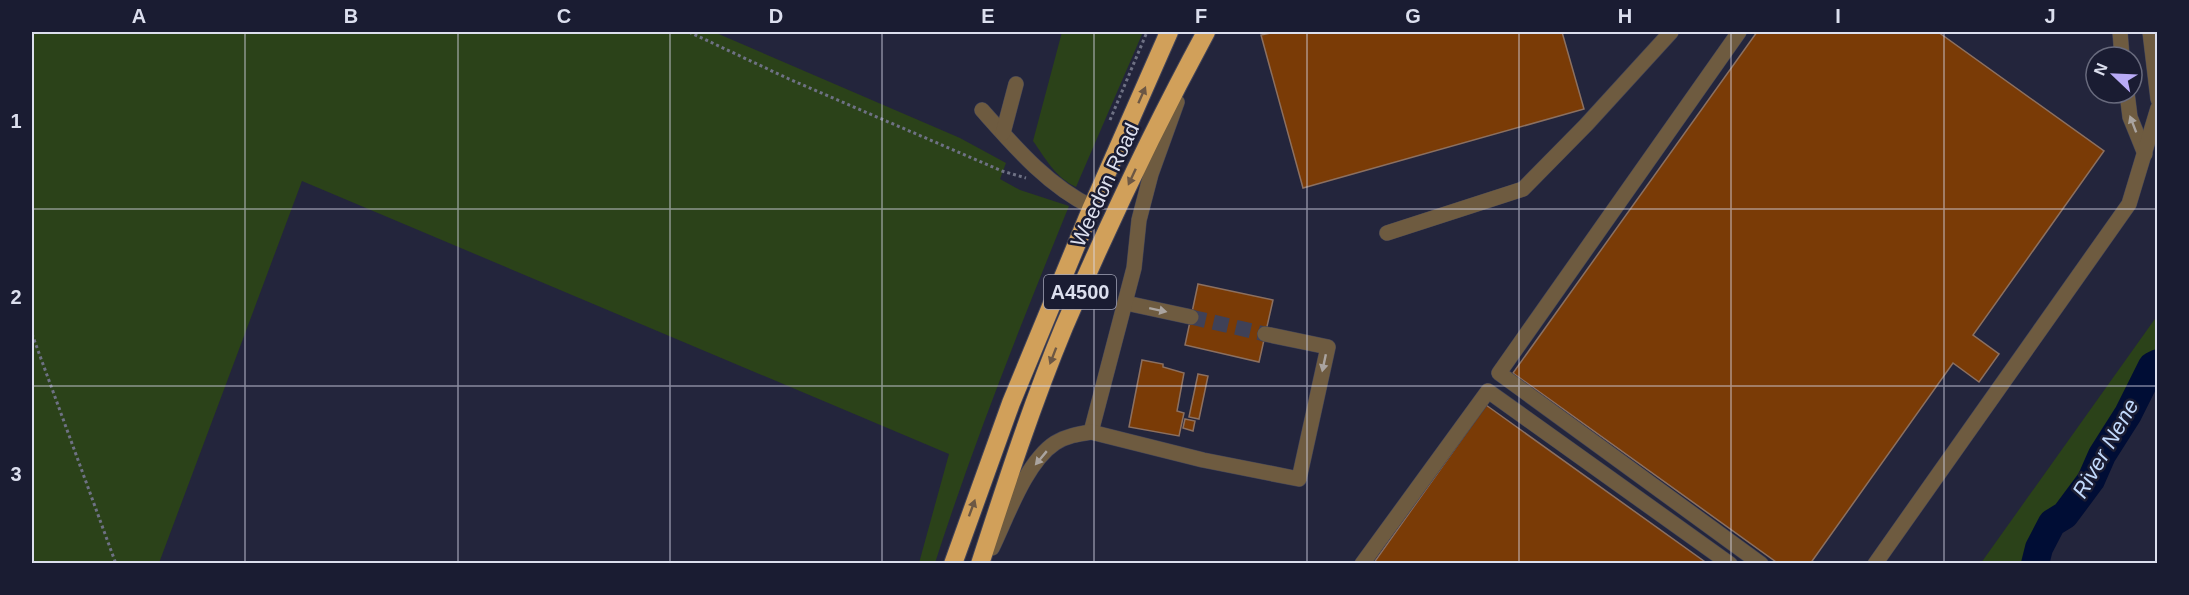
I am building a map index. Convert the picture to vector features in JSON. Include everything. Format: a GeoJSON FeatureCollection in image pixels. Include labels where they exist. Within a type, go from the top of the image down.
{"type":"FeatureCollection","features":[{"type":"Feature","properties":{"kind":"highway","name":"Weedon Road"},"geometry":{"type":"LineString","coordinates":[[953,564],[1011,403],[1092,207],[1169,32]]}},
{"type":"Feature","properties":{"kind":"highway","name":"Weedon Road"},"geometry":{"type":"LineString","coordinates":[[982,564],[1012,469],[1064,328],[1146,149],[1206,32]]}},
{"type":"Feature","properties":{"kind":"lane"},"geometry":{"type":"LineString","coordinates":[[1387,233],[1523,189],[1586,125],[1671,32]]}},
{"type":"Feature","properties":{"kind":"lane"},"geometry":{"type":"LineString","coordinates":[[1739,32],[1499,373],[1761,564]]}},
{"type":"Feature","properties":{"kind":"lane"},"geometry":{"type":"LineString","coordinates":[[2150,32],[2157,99]]}},
{"type":"Feature","properties":{"kind":"lane"},"geometry":{"type":"LineString","coordinates":[[1091,432],[1134,268],[1139,220],[1151,174],[1194,53]]}},
{"type":"Feature","properties":{"kind":"lane"},"geometry":{"type":"LineString","coordinates":[[1003,133],[1016,84]]}},
{"type":"Feature","properties":{"kind":"lane"},"geometry":{"type":"LineString","coordinates":[[2128,105],[2130,117],[2145,154]]}},
{"type":"Feature","properties":{"kind":"lane"},"geometry":{"type":"LineString","coordinates":[[1875,564],[2129,204],[2157,108]]}},
{"type":"Feature","properties":{"kind":"lane"},"geometry":{"type":"LineString","coordinates":[[982,110],[1025,158],[1077,200],[1092,207]]}},
{"type":"Feature","properties":{"kind":"lane"},"geometry":{"type":"LineString","coordinates":[[1125,303],[1191,317]]}},
{"type":"Feature","properties":{"kind":"lane"},"geometry":{"type":"LineString","coordinates":[[982,564],[1039,458],[1054,444],[1073,435],[1091,432],[1203,460],[1299,479],[1328,347],[1265,334]]}},
{"type":"Feature","properties":{"kind":"lane"},"geometry":{"type":"LineString","coordinates":[[1362,564],[1488,391],[1730,564]]}},
{"type":"Feature","properties":{"kind":"path"},"geometry":{"type":"LineString","coordinates":[[689,32],[789,79],[1002,171],[1027,179]]}},
{"type":"Feature","properties":{"kind":"path"},"geometry":{"type":"LineString","coordinates":[[32,334],[116,564]]}},
{"type":"Feature","properties":{"kind":"green space"},"geometry":{"type":"Polygon","coordinates":[[[32,32],[714,32],[960,138],[1006,163],[1000,179],[1020,190],[1069,206],[982,428],[935,563],[919,563],[949,454],[302,181],[159,563],[32,563],[32,32]]]}},
{"type":"Feature","properties":{"kind":"green space"},"geometry":{"type":"Polygon","coordinates":[[[1062,32],[1143,32],[1076,187],[1057,173],[1033,141],[1062,32]]]}},
{"type":"Feature","properties":{"kind":"green space"},"geometry":{"type":"Polygon","coordinates":[[[2157,316],[2157,348],[2136,368],[2124,399],[2102,429],[2084,467],[2066,494],[2044,520],[2026,549],[2023,563],[1981,563],[2157,316]]]}},
{"type":"Feature","properties":{"kind":"building"},"geometry":{"type":"Polygon","coordinates":[[[1275,32],[1562,32],[1584,109],[1303,188],[1261,35],[1275,32]]]}},
{"type":"Feature","properties":{"kind":"building"},"geometry":{"type":"Polygon","coordinates":[[[1757,32],[1938,32],[2104,151],[1973,335],[1999,354],[1979,382],[1953,363],[1810,564],[1779,564],[1513,373],[1757,32]]]}},
{"type":"Feature","properties":{"kind":"building"},"geometry":{"type":"Polygon","coordinates":[[[1198,284],[1273,300],[1259,362],[1185,345],[1198,284]]]}},
{"type":"Feature","properties":{"kind":"building"},"geometry":{"type":"Polygon","coordinates":[[[1142,360],[1163,364],[1163,367],[1184,373],[1177,411],[1184,413],[1179,436],[1129,427],[1142,360]]]}},
{"type":"Feature","properties":{"kind":"building"},"geometry":{"type":"Polygon","coordinates":[[[1198,374],[1208,376],[1199,419],[1189,417],[1198,374]]]}},
{"type":"Feature","properties":{"kind":"building"},"geometry":{"type":"Polygon","coordinates":[[[1486,405],[1708,564],[1373,564],[1486,405]]]}},
{"type":"Feature","properties":{"kind":"building"},"geometry":{"type":"Polygon","coordinates":[[[1185,419],[1195,421],[1193,431],[1183,428],[1185,419]]]}},
{"type":"Feature","properties":{"kind":"waterway","name":"River Nene"},"geometry":{"type":"LineString","coordinates":[[2035,564],[2039,548],[2052,523],[2065,515],[2091,480],[2102,455],[2128,414],[2152,366],[2158,363]]}},
{"type":"Feature","properties":{"kind":"tunnel"},"geometry":{"type":"LineString","coordinates":[[1191,317],[1265,334]]}}]}
